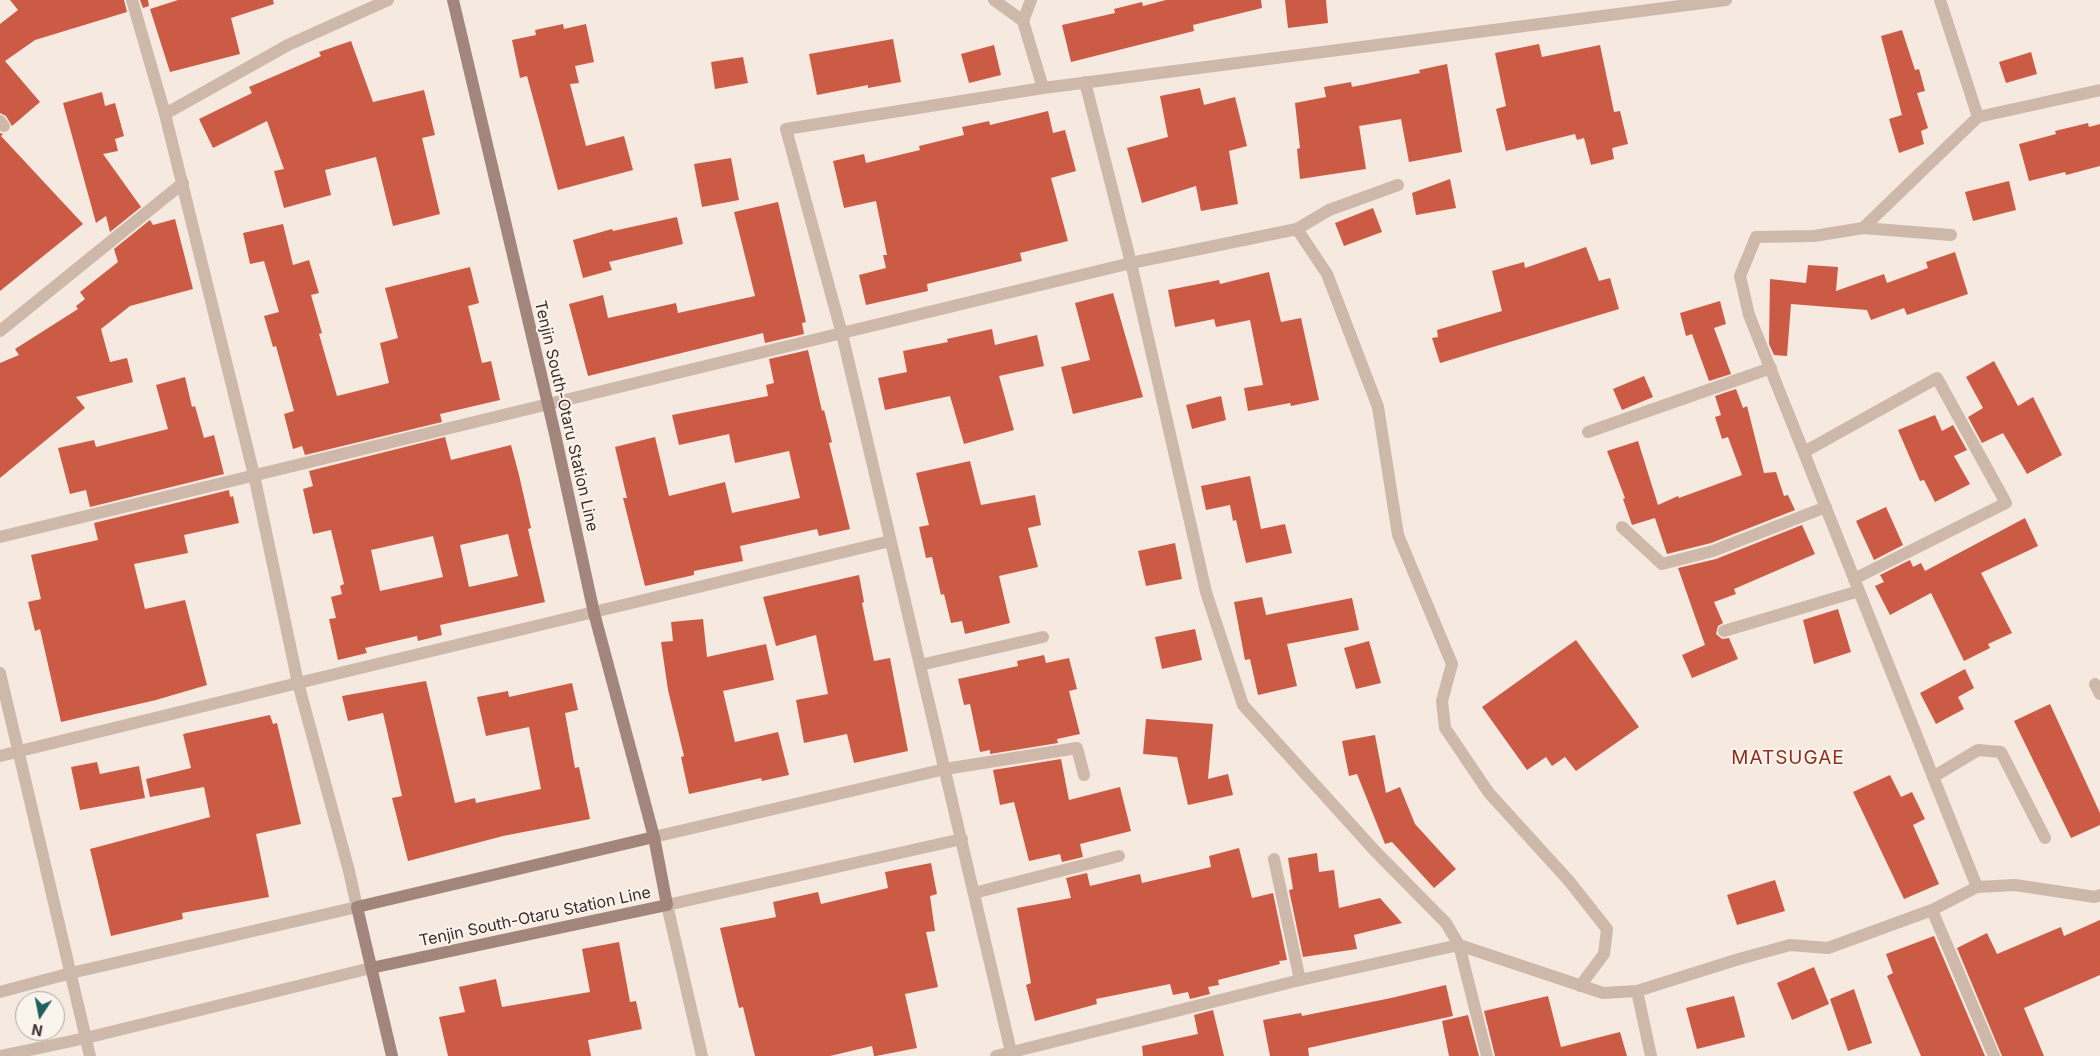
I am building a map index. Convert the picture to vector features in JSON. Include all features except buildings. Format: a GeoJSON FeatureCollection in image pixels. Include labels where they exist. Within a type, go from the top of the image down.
{"type":"FeatureCollection","features":[{"type":"Feature","properties":{"kind":"main road","name":"Tenjin South-Otaru Station Line"},"geometry":{"type":"LineString","coordinates":[[371,968],[667,905],[654,837],[594,613],[548,405],[453,0]]}},
{"type":"Feature","properties":{"kind":"main road"},"geometry":{"type":"LineString","coordinates":[[392,1056],[357,907],[654,837]]}},
{"type":"Feature","properties":{"kind":"street"},"geometry":{"type":"LineString","coordinates":[[0,992],[71,973],[357,907],[350,871],[298,683],[254,475],[183,182],[132,0]]}},
{"type":"Feature","properties":{"kind":"street"},"geometry":{"type":"LineString","coordinates":[[165,114],[288,45],[388,0]]}},
{"type":"Feature","properties":{"kind":"street"},"geometry":{"type":"LineString","coordinates":[[994,0],[1023,21],[1043,88]]}},
{"type":"Feature","properties":{"kind":"street"},"geometry":{"type":"LineString","coordinates":[[1023,21],[1031,0]]}},
{"type":"Feature","properties":{"kind":"street"},"geometry":{"type":"LineString","coordinates":[[1012,1054],[842,334],[786,130],[1085,82],[1726,0]]}},
{"type":"Feature","properties":{"kind":"street"},"geometry":{"type":"LineString","coordinates":[[1940,0],[1978,117]]}},
{"type":"Feature","properties":{"kind":"street"},"geometry":{"type":"LineString","coordinates":[[1085,82],[1131,263],[1206,592],[1243,705],[1375,851],[1446,923],[1459,945],[1487,1056]]}},
{"type":"Feature","properties":{"kind":"street"},"geometry":{"type":"LineString","coordinates":[[1863,228],[1978,117],[2100,90]]}},
{"type":"Feature","properties":{"kind":"street"},"geometry":{"type":"LineString","coordinates":[[0,331],[183,182]]}},
{"type":"Feature","properties":{"kind":"street"},"geometry":{"type":"LineString","coordinates":[[0,536],[1131,263],[1296,229],[1329,210],[1398,185]]}},
{"type":"Feature","properties":{"kind":"street"},"geometry":{"type":"LineString","coordinates":[[1952,235],[1863,228],[1814,236],[1756,237],[1740,276],[1749,315],[1976,887]]}},
{"type":"Feature","properties":{"kind":"street"},"geometry":{"type":"LineString","coordinates":[[1296,229],[1327,274],[1378,407],[1398,535],[1452,664],[1442,701],[1445,728],[1489,793],[1569,881],[1607,929],[1604,954],[1580,986]]}},
{"type":"Feature","properties":{"kind":"street"},"geometry":{"type":"LineString","coordinates":[[1588,432],[1770,368]]}},
{"type":"Feature","properties":{"kind":"street"},"geometry":{"type":"LineString","coordinates":[[1724,631],[1857,585],[2006,503],[1937,378],[1804,452]]}},
{"type":"Feature","properties":{"kind":"street"},"geometry":{"type":"LineString","coordinates":[[1622,527],[1662,564],[1713,551],[1826,507]]}},
{"type":"Feature","properties":{"kind":"street"},"geometry":{"type":"LineString","coordinates":[[0,756],[890,541]]}},
{"type":"Feature","properties":{"kind":"street"},"geometry":{"type":"LineString","coordinates":[[920,665],[1043,637]]}},
{"type":"Feature","properties":{"kind":"street"},"geometry":{"type":"LineString","coordinates":[[0,673],[90,1056]]}},
{"type":"Feature","properties":{"kind":"street"},"geometry":{"type":"LineString","coordinates":[[654,837],[945,769],[1077,748],[1084,774]]}},
{"type":"Feature","properties":{"kind":"street"},"geometry":{"type":"LineString","coordinates":[[1933,777],[1978,750],[2000,752],[2045,838]]}},
{"type":"Feature","properties":{"kind":"street"},"geometry":{"type":"LineString","coordinates":[[702,1056],[667,905],[962,839]]}},
{"type":"Feature","properties":{"kind":"street"},"geometry":{"type":"LineString","coordinates":[[974,893],[1119,856]]}},
{"type":"Feature","properties":{"kind":"street"},"geometry":{"type":"LineString","coordinates":[[1274,859],[1300,980]]}},
{"type":"Feature","properties":{"kind":"street"},"geometry":{"type":"LineString","coordinates":[[996,1056],[1012,1054],[1300,980],[1459,945],[1603,994],[1637,991],[1739,958],[1790,944],[1828,948],[1932,910],[1976,887],[2015,885],[2096,897],[2100,894]]}},
{"type":"Feature","properties":{"kind":"street"},"geometry":{"type":"LineString","coordinates":[[1932,910],[1994,1056]]}},
{"type":"Feature","properties":{"kind":"street"},"geometry":{"type":"LineString","coordinates":[[1,1056],[86,1038],[371,968]]}},
{"type":"Feature","properties":{"kind":"street"},"geometry":{"type":"LineString","coordinates":[[1637,991],[1651,1056]]}},
{"type":"Feature","properties":{"kind":"district","name":"MATSUGAE"},"geometry":{"type":"Point","coordinates":[1788,758]}}]}
